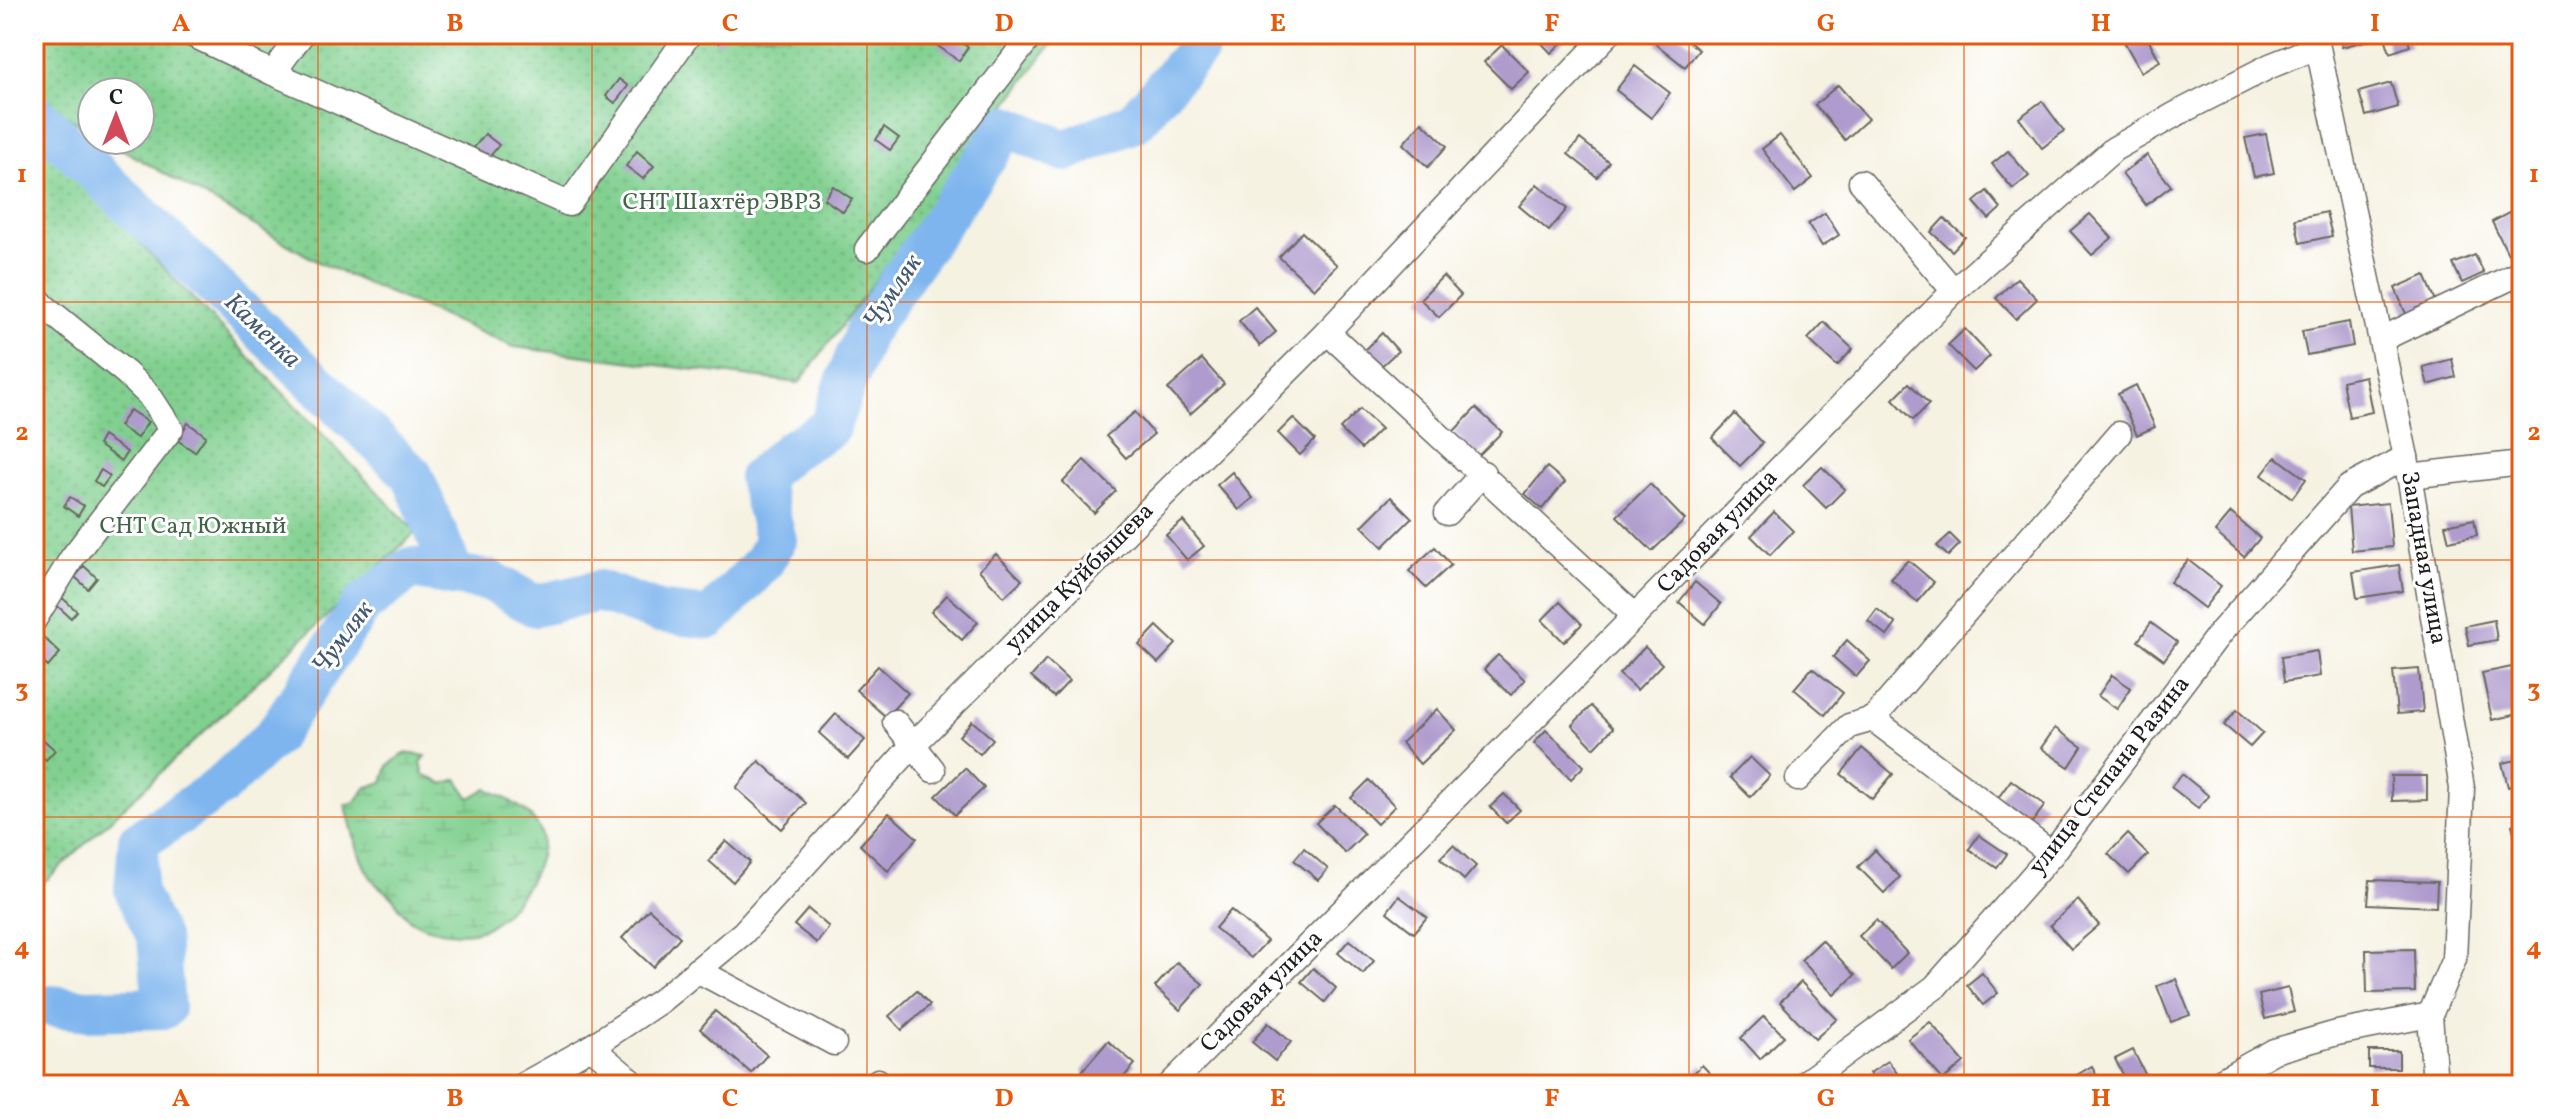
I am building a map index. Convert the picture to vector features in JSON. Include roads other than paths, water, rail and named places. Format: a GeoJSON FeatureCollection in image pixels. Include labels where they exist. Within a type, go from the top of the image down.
{"type":"FeatureCollection","features":[{"type":"Feature","properties":{"kind":"street"},"geometry":{"type":"LineString","coordinates":[[191,34],[569,204],[689,34]]}},
{"type":"Feature","properties":{"kind":"street"},"geometry":{"type":"LineString","coordinates":[[273,73],[302,34]]}},
{"type":"Feature","properties":{"kind":"street"},"geometry":{"type":"LineString","coordinates":[[867,249],[1032,34]]}},
{"type":"Feature","properties":{"kind":"street","name":"улица Куйбышева"},"geometry":{"type":"LineString","coordinates":[[523,1085],[591,1047],[660,1001],[743,933],[913,745],[1327,332],[1608,34]]}},
{"type":"Feature","properties":{"kind":"street","name":"Садовая улица"},"geometry":{"type":"LineString","coordinates":[[1170,1085],[1954,291],[2114,149],[2316,40]]}},
{"type":"Feature","properties":{"kind":"street","name":"Западная улица"},"geometry":{"type":"LineString","coordinates":[[2316,40],[2408,466],[2462,788],[2454,959],[2430,1015],[2435,1085]]}},
{"type":"Feature","properties":{"kind":"street"},"geometry":{"type":"LineString","coordinates":[[1861,182],[1954,291]]}},
{"type":"Feature","properties":{"kind":"street"},"geometry":{"type":"LineString","coordinates":[[2382,339],[2522,272]]}},
{"type":"Feature","properties":{"kind":"street"},"geometry":{"type":"LineString","coordinates":[[34,295],[149,395],[171,429],[72,558],[34,620]]}},
{"type":"Feature","properties":{"kind":"street"},"geometry":{"type":"LineString","coordinates":[[1327,332],[1635,616]]}},
{"type":"Feature","properties":{"kind":"street"},"geometry":{"type":"LineString","coordinates":[[1798,779],[1849,726],[1873,719],[2119,434]]}},
{"type":"Feature","properties":{"kind":"street"},"geometry":{"type":"LineString","coordinates":[[2408,466],[2522,463]]}},
{"type":"Feature","properties":{"kind":"street","name":"улица Степана Разина"},"geometry":{"type":"LineString","coordinates":[[1802,1085],[1935,987],[2052,854],[2220,633],[2349,487],[2408,466]]}},
{"type":"Feature","properties":{"kind":"street"},"geometry":{"type":"LineString","coordinates":[[1447,513],[1483,473]]}},
{"type":"Feature","properties":{"kind":"street"},"geometry":{"type":"LineString","coordinates":[[1873,719],[2052,854]]}},
{"type":"Feature","properties":{"kind":"street"},"geometry":{"type":"LineString","coordinates":[[895,722],[933,770]]}},
{"type":"Feature","properties":{"kind":"street"},"geometry":{"type":"LineString","coordinates":[[697,970],[834,1043]]}},
{"type":"Feature","properties":{"kind":"street"},"geometry":{"type":"LineString","coordinates":[[2213,1085],[2274,1051],[2337,1033],[2430,1015]]}},
{"type":"Feature","properties":{"kind":"street"},"geometry":{"type":"LineString","coordinates":[[591,1047],[636,1085]]}},
{"type":"Feature","properties":{"kind":"waterway","name":"Чумляк"},"geometry":{"type":"LineString","coordinates":[[34,1004],[88,1010],[164,1008],[158,938],[135,890],[139,841],[220,787],[275,735],[362,605],[411,568],[491,581],[535,606],[599,591],[658,612],[710,618],[762,564],[776,540],[759,478],[790,451],[829,428],[865,332],[1007,126],[1065,151],[1134,122],[1199,47],[1202,34]]}},
{"type":"Feature","properties":{"kind":"waterway","name":"Каменка"},"geometry":{"type":"LineString","coordinates":[[34,113],[412,475],[454,575]]}},
{"type":"Feature","properties":{"kind":"park label","name":"СНТ Шахтёр ЭВРЗ"},"geometry":{"type":"Point","coordinates":[722,203]}},
{"type":"Feature","properties":{"kind":"park label","name":"СНТ Сад Южный"},"geometry":{"type":"Point","coordinates":[193,527]}}]}
